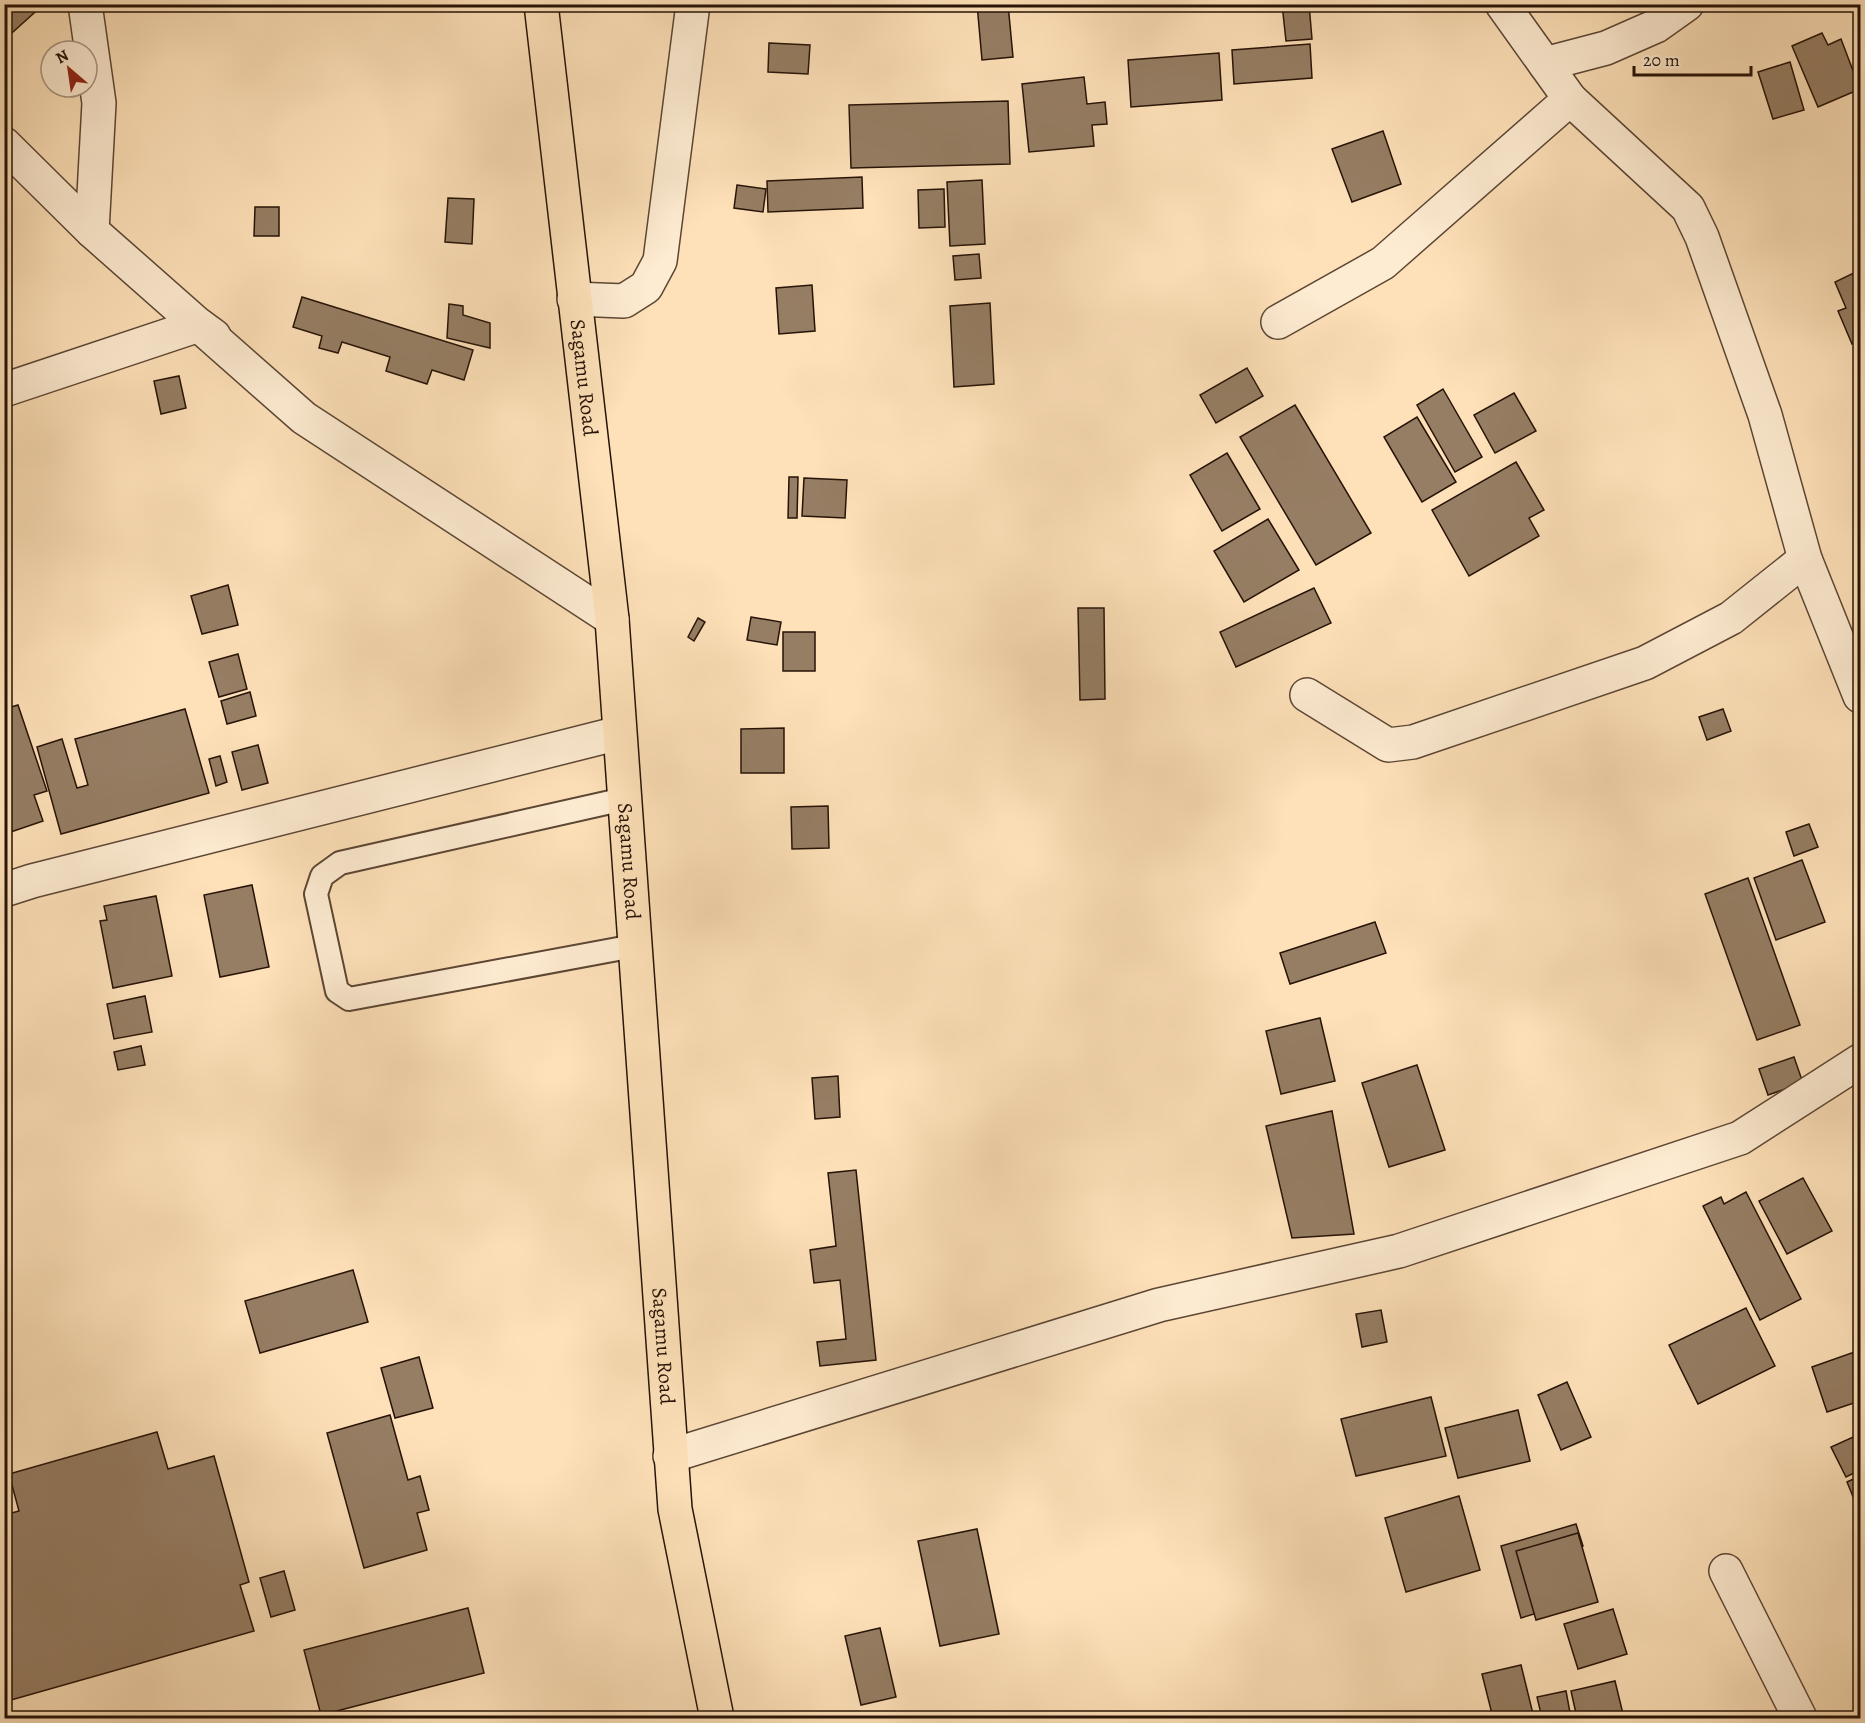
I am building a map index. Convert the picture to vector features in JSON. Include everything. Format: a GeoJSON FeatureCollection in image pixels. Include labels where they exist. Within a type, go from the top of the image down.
{"type":"FeatureCollection","features":[{"type":"Feature","properties":{"kind":"highway","name":"Sagamu Road"},"geometry":{"type":"LineString","coordinates":[[541,4],[612,620],[675,1509],[717,1719]]}},
{"type":"Feature","properties":{"kind":"street"},"geometry":{"type":"LineString","coordinates":[[85,4],[99,103],[92,231]]}},
{"type":"Feature","properties":{"kind":"street"},"geometry":{"type":"LineString","coordinates":[[574,299],[624,301],[646,287],[660,261],[693,4]]}},
{"type":"Feature","properties":{"kind":"street"},"geometry":{"type":"LineString","coordinates":[[1502,4],[1570,99],[1688,208],[1702,237],[1766,415],[1805,559],[1860,696]]}},
{"type":"Feature","properties":{"kind":"street"},"geometry":{"type":"LineString","coordinates":[[1545,64],[1606,48],[1656,26],[1688,4]]}},
{"type":"Feature","properties":{"kind":"street"},"geometry":{"type":"LineString","coordinates":[[1278,322],[1383,263],[1570,99]]}},
{"type":"Feature","properties":{"kind":"street"},"geometry":{"type":"LineString","coordinates":[[4,144],[92,231],[304,418],[612,620]]}},
{"type":"Feature","properties":{"kind":"street"},"geometry":{"type":"LineString","coordinates":[[4,390],[199,326]]}},
{"type":"Feature","properties":{"kind":"street"},"geometry":{"type":"LineString","coordinates":[[1307,695],[1388,745],[1413,742],[1645,663],[1731,618],[1805,559]]}},
{"type":"Feature","properties":{"kind":"street"},"geometry":{"type":"LineString","coordinates":[[4,890],[55,875],[620,734]]}},
{"type":"Feature","properties":{"kind":"street"},"geometry":{"type":"LineString","coordinates":[[670,1456],[1159,1305],[1400,1251],[1638,1172],[1740,1138],[1860,1061]]}},
{"type":"Feature","properties":{"kind":"street"},"geometry":{"type":"LineString","coordinates":[[1726,1571],[1800,1719]]}},
{"type":"Feature","properties":{"kind":"lane"},"geometry":{"type":"LineString","coordinates":[[624,799],[340,863],[322,876],[316,894],[337,991],[349,999],[634,946]]}},
{"type":"Feature","properties":{"kind":"building"},"geometry":{"type":"Polygon","coordinates":[[[4,4],[44,4],[4,40],[4,4]]]}},
{"type":"Feature","properties":{"kind":"building"},"geometry":{"type":"Polygon","coordinates":[[[977,4],[1008,4],[1013,57],[982,60],[977,4]]]}},
{"type":"Feature","properties":{"kind":"building"},"geometry":{"type":"Polygon","coordinates":[[[1282,4],[1309,4],[1312,39],[1286,41],[1282,4]]]}},
{"type":"Feature","properties":{"kind":"building"},"geometry":{"type":"Polygon","coordinates":[[[1822,33],[1828,45],[1841,39],[1860,89],[1818,107],[1792,46],[1822,33]]]}},
{"type":"Feature","properties":{"kind":"building"},"geometry":{"type":"Polygon","coordinates":[[[769,43],[810,45],[808,74],[768,72],[769,43]]]}},
{"type":"Feature","properties":{"kind":"building"},"geometry":{"type":"Polygon","coordinates":[[[1310,44],[1312,78],[1234,84],[1232,50],[1310,44]]]}},
{"type":"Feature","properties":{"kind":"building"},"geometry":{"type":"Polygon","coordinates":[[[1219,53],[1222,100],[1131,107],[1128,60],[1219,53]]]}},
{"type":"Feature","properties":{"kind":"building"},"geometry":{"type":"Polygon","coordinates":[[[1790,62],[1804,110],[1773,119],[1758,72],[1790,62]]]}},
{"type":"Feature","properties":{"kind":"building"},"geometry":{"type":"Polygon","coordinates":[[[1084,77],[1087,104],[1105,102],[1107,124],[1092,125],[1094,146],[1029,152],[1022,84],[1084,77]]]}},
{"type":"Feature","properties":{"kind":"building"},"geometry":{"type":"Polygon","coordinates":[[[1008,101],[1010,164],[851,168],[849,105],[1008,101]]]}},
{"type":"Feature","properties":{"kind":"building"},"geometry":{"type":"Polygon","coordinates":[[[1383,131],[1401,184],[1352,202],[1332,149],[1383,131]]]}},
{"type":"Feature","properties":{"kind":"building"},"geometry":{"type":"Polygon","coordinates":[[[862,177],[863,208],[768,212],[767,181],[862,177]]]}},
{"type":"Feature","properties":{"kind":"building"},"geometry":{"type":"Polygon","coordinates":[[[982,180],[985,244],[950,246],[947,182],[982,180]]]}},
{"type":"Feature","properties":{"kind":"building"},"geometry":{"type":"Polygon","coordinates":[[[737,185],[766,189],[763,212],[734,208],[737,185]]]}},
{"type":"Feature","properties":{"kind":"building"},"geometry":{"type":"Polygon","coordinates":[[[944,189],[945,227],[919,228],[918,190],[944,189]]]}},
{"type":"Feature","properties":{"kind":"building"},"geometry":{"type":"Polygon","coordinates":[[[448,198],[474,199],[472,244],[445,242],[448,198]]]}},
{"type":"Feature","properties":{"kind":"building"},"geometry":{"type":"Polygon","coordinates":[[[255,207],[279,207],[279,236],[254,236],[255,207]]]}},
{"type":"Feature","properties":{"kind":"building"},"geometry":{"type":"Polygon","coordinates":[[[979,254],[981,278],[955,280],[953,256],[979,254]]]}},
{"type":"Feature","properties":{"kind":"building"},"geometry":{"type":"Polygon","coordinates":[[[1860,270],[1860,340],[1852,344],[1838,311],[1846,308],[1835,282],[1860,270]]]}},
{"type":"Feature","properties":{"kind":"building"},"geometry":{"type":"Polygon","coordinates":[[[812,285],[815,331],[779,334],[776,288],[812,285]]]}},
{"type":"Feature","properties":{"kind":"building"},"geometry":{"type":"Polygon","coordinates":[[[302,297],[473,350],[464,380],[432,370],[427,384],[386,371],[390,357],[342,342],[338,353],[319,348],[322,336],[293,327],[302,297]]]}},
{"type":"Feature","properties":{"kind":"building"},"geometry":{"type":"Polygon","coordinates":[[[990,303],[994,384],[954,387],[950,306],[990,303]]]}},
{"type":"Feature","properties":{"kind":"building"},"geometry":{"type":"Polygon","coordinates":[[[449,304],[463,306],[463,315],[490,323],[490,348],[447,338],[449,304]]]}},
{"type":"Feature","properties":{"kind":"building"},"geometry":{"type":"Polygon","coordinates":[[[1247,368],[1263,396],[1216,423],[1200,395],[1247,368]]]}},
{"type":"Feature","properties":{"kind":"building"},"geometry":{"type":"Polygon","coordinates":[[[179,376],[186,408],[161,414],[154,381],[179,376]]]}},
{"type":"Feature","properties":{"kind":"building"},"geometry":{"type":"Polygon","coordinates":[[[1443,389],[1482,457],[1455,472],[1417,405],[1443,389]]]}},
{"type":"Feature","properties":{"kind":"building"},"geometry":{"type":"Polygon","coordinates":[[[1514,393],[1536,431],[1495,453],[1474,415],[1514,393]]]}},
{"type":"Feature","properties":{"kind":"building"},"geometry":{"type":"Polygon","coordinates":[[[1295,405],[1371,533],[1316,565],[1240,437],[1295,405]]]}},
{"type":"Feature","properties":{"kind":"building"},"geometry":{"type":"Polygon","coordinates":[[[1417,417],[1456,482],[1422,502],[1384,437],[1417,417]]]}},
{"type":"Feature","properties":{"kind":"building"},"geometry":{"type":"Polygon","coordinates":[[[1227,453],[1260,509],[1222,531],[1190,475],[1227,453]]]}},
{"type":"Feature","properties":{"kind":"building"},"geometry":{"type":"Polygon","coordinates":[[[1516,462],[1544,510],[1529,518],[1539,536],[1469,576],[1432,510],[1516,462]]]}},
{"type":"Feature","properties":{"kind":"building"},"geometry":{"type":"Polygon","coordinates":[[[789,477],[798,477],[797,518],[788,518],[789,477]]]}},
{"type":"Feature","properties":{"kind":"building"},"geometry":{"type":"Polygon","coordinates":[[[804,478],[847,480],[845,518],[802,516],[804,478]]]}},
{"type":"Feature","properties":{"kind":"building"},"geometry":{"type":"Polygon","coordinates":[[[1268,519],[1299,570],[1244,602],[1214,551],[1268,519]]]}},
{"type":"Feature","properties":{"kind":"building"},"geometry":{"type":"Polygon","coordinates":[[[228,585],[238,625],[202,634],[191,596],[228,585]]]}},
{"type":"Feature","properties":{"kind":"building"},"geometry":{"type":"Polygon","coordinates":[[[1314,588],[1331,623],[1236,667],[1220,632],[1314,588]]]}},
{"type":"Feature","properties":{"kind":"building"},"geometry":{"type":"Polygon","coordinates":[[[1078,608],[1104,608],[1105,699],[1080,700],[1078,608]]]}},
{"type":"Feature","properties":{"kind":"building"},"geometry":{"type":"Polygon","coordinates":[[[751,617],[781,622],[777,645],[747,640],[751,617]]]}},
{"type":"Feature","properties":{"kind":"building"},"geometry":{"type":"Polygon","coordinates":[[[698,618],[705,622],[694,641],[688,637],[698,618]]]}},
{"type":"Feature","properties":{"kind":"building"},"geometry":{"type":"Polygon","coordinates":[[[783,632],[815,632],[815,671],[783,671],[783,632]]]}},
{"type":"Feature","properties":{"kind":"building"},"geometry":{"type":"Polygon","coordinates":[[[238,654],[247,689],[219,697],[209,662],[238,654]]]}},
{"type":"Feature","properties":{"kind":"building"},"geometry":{"type":"Polygon","coordinates":[[[250,692],[256,716],[227,724],[221,701],[250,692]]]}},
{"type":"Feature","properties":{"kind":"building"},"geometry":{"type":"Polygon","coordinates":[[[18,705],[47,791],[34,795],[43,821],[5,834],[4,709],[18,705]]]}},
{"type":"Feature","properties":{"kind":"building"},"geometry":{"type":"Polygon","coordinates":[[[185,709],[209,793],[61,834],[37,747],[62,739],[77,788],[88,785],[75,739],[185,709]]]}},
{"type":"Feature","properties":{"kind":"building"},"geometry":{"type":"Polygon","coordinates":[[[1723,709],[1731,731],[1707,740],[1699,717],[1723,709]]]}},
{"type":"Feature","properties":{"kind":"building"},"geometry":{"type":"Polygon","coordinates":[[[784,728],[784,773],[741,773],[741,729],[784,728]]]}},
{"type":"Feature","properties":{"kind":"building"},"geometry":{"type":"Polygon","coordinates":[[[258,745],[268,783],[242,790],[232,752],[258,745]]]}},
{"type":"Feature","properties":{"kind":"building"},"geometry":{"type":"Polygon","coordinates":[[[220,756],[227,782],[216,786],[209,759],[220,756]]]}},
{"type":"Feature","properties":{"kind":"building"},"geometry":{"type":"Polygon","coordinates":[[[828,806],[829,848],[792,849],[791,807],[828,806]]]}},
{"type":"Feature","properties":{"kind":"building"},"geometry":{"type":"Polygon","coordinates":[[[1809,824],[1818,847],[1794,856],[1786,832],[1809,824]]]}},
{"type":"Feature","properties":{"kind":"building"},"geometry":{"type":"Polygon","coordinates":[[[1802,860],[1825,922],[1776,940],[1754,878],[1802,860]]]}},
{"type":"Feature","properties":{"kind":"building"},"geometry":{"type":"Polygon","coordinates":[[[1748,878],[1800,1025],[1757,1040],[1705,894],[1748,878]]]}},
{"type":"Feature","properties":{"kind":"building"},"geometry":{"type":"Polygon","coordinates":[[[252,885],[269,967],[220,977],[204,895],[252,885]]]}},
{"type":"Feature","properties":{"kind":"building"},"geometry":{"type":"Polygon","coordinates":[[[156,896],[172,976],[113,988],[100,921],[107,920],[104,906],[156,896]]]}},
{"type":"Feature","properties":{"kind":"building"},"geometry":{"type":"Polygon","coordinates":[[[1375,922],[1386,953],[1290,984],[1280,953],[1375,922]]]}},
{"type":"Feature","properties":{"kind":"building"},"geometry":{"type":"Polygon","coordinates":[[[145,996],[152,1032],[114,1039],[107,1004],[145,996]]]}},
{"type":"Feature","properties":{"kind":"building"},"geometry":{"type":"Polygon","coordinates":[[[1320,1018],[1335,1081],[1281,1094],[1266,1031],[1320,1018]]]}},
{"type":"Feature","properties":{"kind":"building"},"geometry":{"type":"Polygon","coordinates":[[[141,1046],[145,1065],[118,1070],[114,1052],[141,1046]]]}},
{"type":"Feature","properties":{"kind":"building"},"geometry":{"type":"Polygon","coordinates":[[[1794,1057],[1803,1083],[1768,1095],[1759,1069],[1794,1057]]]}},
{"type":"Feature","properties":{"kind":"building"},"geometry":{"type":"Polygon","coordinates":[[[1417,1065],[1445,1150],[1389,1167],[1362,1083],[1417,1065]]]}},
{"type":"Feature","properties":{"kind":"building"},"geometry":{"type":"Polygon","coordinates":[[[838,1076],[840,1117],[815,1119],[812,1078],[838,1076]]]}},
{"type":"Feature","properties":{"kind":"building"},"geometry":{"type":"Polygon","coordinates":[[[1332,1111],[1354,1234],[1292,1238],[1266,1126],[1332,1111]]]}},
{"type":"Feature","properties":{"kind":"building"},"geometry":{"type":"Polygon","coordinates":[[[856,1170],[876,1360],[820,1366],[817,1342],[846,1339],[840,1280],[814,1283],[810,1250],[836,1246],[828,1173],[856,1170]]]}},
{"type":"Feature","properties":{"kind":"building"},"geometry":{"type":"Polygon","coordinates":[[[1803,1178],[1832,1231],[1787,1254],[1759,1201],[1803,1178]]]}},
{"type":"Feature","properties":{"kind":"building"},"geometry":{"type":"Polygon","coordinates":[[[1746,1192],[1801,1299],[1760,1320],[1703,1206],[1721,1197],[1724,1204],[1746,1192]]]}},
{"type":"Feature","properties":{"kind":"building"},"geometry":{"type":"Polygon","coordinates":[[[353,1270],[368,1322],[260,1353],[245,1301],[353,1270]]]}},
{"type":"Feature","properties":{"kind":"building"},"geometry":{"type":"Polygon","coordinates":[[[1746,1308],[1775,1366],[1698,1404],[1669,1345],[1746,1308]]]}},
{"type":"Feature","properties":{"kind":"building"},"geometry":{"type":"Polygon","coordinates":[[[1381,1310],[1387,1342],[1362,1347],[1356,1314],[1381,1310]]]}},
{"type":"Feature","properties":{"kind":"building"},"geometry":{"type":"Polygon","coordinates":[[[1860,1350],[1860,1401],[1827,1412],[1812,1367],[1860,1350]]]}},
{"type":"Feature","properties":{"kind":"building"},"geometry":{"type":"Polygon","coordinates":[[[419,1357],[433,1408],[395,1418],[381,1368],[419,1357]]]}},
{"type":"Feature","properties":{"kind":"building"},"geometry":{"type":"Polygon","coordinates":[[[1567,1382],[1591,1437],[1561,1450],[1538,1395],[1567,1382]]]}},
{"type":"Feature","properties":{"kind":"building"},"geometry":{"type":"Polygon","coordinates":[[[1431,1397],[1446,1456],[1356,1476],[1341,1419],[1431,1397]]]}},
{"type":"Feature","properties":{"kind":"building"},"geometry":{"type":"Polygon","coordinates":[[[1518,1410],[1530,1461],[1458,1478],[1445,1428],[1518,1410]]]}},
{"type":"Feature","properties":{"kind":"building"},"geometry":{"type":"Polygon","coordinates":[[[390,1415],[408,1480],[420,1476],[429,1510],[417,1513],[427,1550],[364,1568],[327,1433],[390,1415]]]}},
{"type":"Feature","properties":{"kind":"building"},"geometry":{"type":"Polygon","coordinates":[[[157,1432],[168,1469],[214,1456],[249,1582],[240,1585],[254,1631],[4,1702],[4,1515],[19,1511],[9,1474],[157,1432]]]}},
{"type":"Feature","properties":{"kind":"building"},"geometry":{"type":"Polygon","coordinates":[[[1860,1434],[1860,1470],[1846,1477],[1831,1447],[1860,1434]]]}},
{"type":"Feature","properties":{"kind":"building"},"geometry":{"type":"Polygon","coordinates":[[[1860,1476],[1860,1514],[1847,1482],[1860,1476]]]}},
{"type":"Feature","properties":{"kind":"building"},"geometry":{"type":"Polygon","coordinates":[[[1459,1496],[1480,1570],[1406,1592],[1385,1518],[1459,1496]]]}},
{"type":"Feature","properties":{"kind":"building"},"geometry":{"type":"Polygon","coordinates":[[[1576,1524],[1583,1546],[1573,1549],[1587,1598],[1521,1618],[1501,1546],[1576,1524]]]}},
{"type":"Feature","properties":{"kind":"building"},"geometry":{"type":"Polygon","coordinates":[[[977,1529],[999,1634],[940,1646],[918,1541],[977,1529]]]}},
{"type":"Feature","properties":{"kind":"building"},"geometry":{"type":"Polygon","coordinates":[[[1578,1533],[1598,1602],[1536,1620],[1516,1551],[1578,1533]]]}},
{"type":"Feature","properties":{"kind":"building"},"geometry":{"type":"Polygon","coordinates":[[[284,1571],[295,1610],[271,1617],[260,1578],[284,1571]]]}},
{"type":"Feature","properties":{"kind":"building"},"geometry":{"type":"Polygon","coordinates":[[[468,1608],[484,1673],[321,1715],[304,1650],[468,1608]]]}},
{"type":"Feature","properties":{"kind":"building"},"geometry":{"type":"Polygon","coordinates":[[[1613,1609],[1627,1654],[1578,1669],[1564,1624],[1613,1609]]]}},
{"type":"Feature","properties":{"kind":"building"},"geometry":{"type":"Polygon","coordinates":[[[880,1628],[896,1697],[861,1705],[845,1636],[880,1628]]]}},
{"type":"Feature","properties":{"kind":"building"},"geometry":{"type":"Polygon","coordinates":[[[1521,1665],[1533,1714],[1515,1718],[1493,1718],[1482,1674],[1521,1665]]]}},
{"type":"Feature","properties":{"kind":"building"},"geometry":{"type":"Polygon","coordinates":[[[1615,1681],[1624,1718],[1577,1718],[1571,1691],[1615,1681]]]}},
{"type":"Feature","properties":{"kind":"building"},"geometry":{"type":"Polygon","coordinates":[[[1566,1691],[1571,1718],[1542,1718],[1537,1697],[1566,1691]]]}}]}
